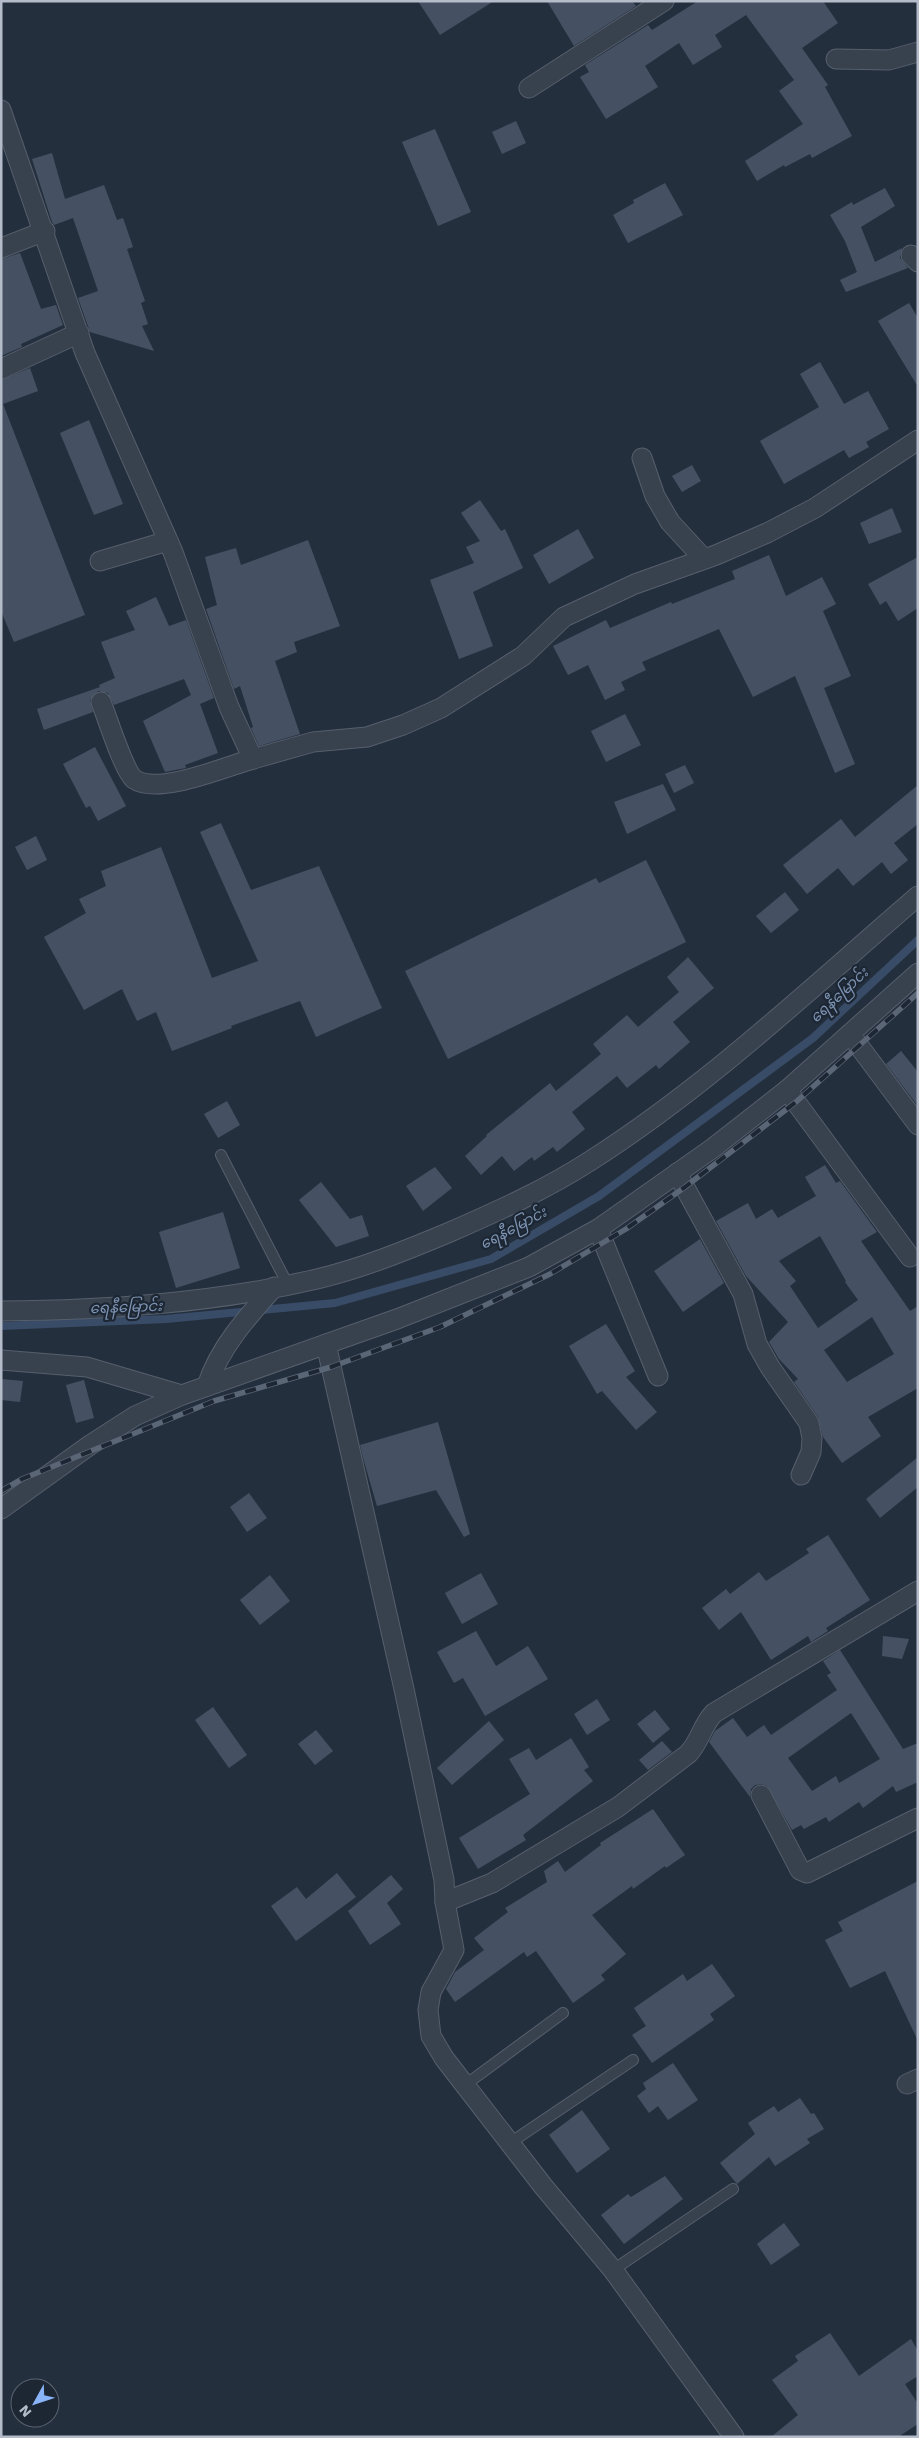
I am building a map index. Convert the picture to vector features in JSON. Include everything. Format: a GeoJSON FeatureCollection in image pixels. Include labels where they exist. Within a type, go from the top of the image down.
{"type":"FeatureCollection","features":[{"type":"Feature","properties":{"kind":"street"},"geometry":{"type":"LineString","coordinates":[[528,88],[664,1]]}},
{"type":"Feature","properties":{"kind":"street"},"geometry":{"type":"LineString","coordinates":[[836,59],[888,60],[918,52]]}},
{"type":"Feature","properties":{"kind":"street"},"geometry":{"type":"LineString","coordinates":[[1,110],[45,231],[79,333],[135,469],[168,541],[229,706],[253,759]]}},
{"type":"Feature","properties":{"kind":"street"},"geometry":{"type":"LineString","coordinates":[[1,248],[45,231]]}},
{"type":"Feature","properties":{"kind":"street"},"geometry":{"type":"LineString","coordinates":[[1,369],[79,333]]}},
{"type":"Feature","properties":{"kind":"street"},"geometry":{"type":"LineString","coordinates":[[101,702],[127,768],[134,779],[158,785],[183,780],[313,742],[367,737],[403,725],[441,708],[500,673],[523,656],[564,617],[635,584],[704,559],[767,533],[815,508],[918,440]]}},
{"type":"Feature","properties":{"kind":"street"},"geometry":{"type":"LineString","coordinates":[[642,458],[655,496],[670,522],[704,559]]}},
{"type":"Feature","properties":{"kind":"street"},"geometry":{"type":"LineString","coordinates":[[100,561],[168,541]]}},
{"type":"Feature","properties":{"kind":"street"},"geometry":{"type":"LineString","coordinates":[[1,1310],[120,1308],[208,1298],[281,1286],[352,1270],[404,1251],[498,1211],[546,1188],[590,1162],[679,1098],[774,1023],[918,896]]}},
{"type":"Feature","properties":{"kind":"street"},"geometry":{"type":"LineString","coordinates":[[1,1509],[112,1430],[135,1416],[208,1382],[397,1319],[529,1267],[598,1229],[713,1148],[787,1090],[918,973]]}},
{"type":"Feature","properties":{"kind":"street"},"geometry":{"type":"LineString","coordinates":[[850,1034],[918,1125]]}},
{"type":"Feature","properties":{"kind":"street"},"geometry":{"type":"LineString","coordinates":[[787,1090],[910,1257]]}},
{"type":"Feature","properties":{"kind":"street"},"geometry":{"type":"LineString","coordinates":[[677,1173],[743,1294],[757,1344],[770,1367],[809,1423],[812,1438],[810,1452],[801,1475]]}},
{"type":"Feature","properties":{"kind":"street"},"geometry":{"type":"LineString","coordinates":[[598,1229],[658,1376]]}},
{"type":"Feature","properties":{"kind":"street"},"geometry":{"type":"LineString","coordinates":[[208,1382],[226,1348],[261,1302],[281,1286]]}},
{"type":"Feature","properties":{"kind":"street"},"geometry":{"type":"LineString","coordinates":[[326,1344],[404,1688],[444,1880],[445,1902],[454,1950],[431,1992],[428,2022],[431,2036],[444,2058],[510,2143],[613,2270],[734,2437]]}},
{"type":"Feature","properties":{"kind":"street"},"geometry":{"type":"LineString","coordinates":[[1,1360],[87,1367],[182,1395]]}},
{"type":"Feature","properties":{"kind":"street"},"geometry":{"type":"LineString","coordinates":[[445,1902],[492,1883],[618,1807],[688,1754],[693,1749],[706,1723],[714,1713],[918,1591]]}},
{"type":"Feature","properties":{"kind":"street"},"geometry":{"type":"LineString","coordinates":[[762,1796],[800,1870],[807,1873],[918,1818]]}},
{"type":"Feature","properties":{"kind":"lane"},"geometry":{"type":"LineString","coordinates":[[221,1155],[281,1286]]}},
{"type":"Feature","properties":{"kind":"lane"},"geometry":{"type":"LineString","coordinates":[[465,2085],[563,2013]]}},
{"type":"Feature","properties":{"kind":"lane"},"geometry":{"type":"LineString","coordinates":[[510,2143],[633,2060]]}},
{"type":"Feature","properties":{"kind":"lane"},"geometry":{"type":"LineString","coordinates":[[613,2270],[734,2189]]}},
{"type":"Feature","properties":{"kind":"building"},"geometry":{"type":"Polygon","coordinates":[[[418,1],[494,1],[440,35],[418,1]]]}},
{"type":"Feature","properties":{"kind":"building"},"geometry":{"type":"Polygon","coordinates":[[[547,1],[632,1],[636,6],[574,46],[547,1]]]}},
{"type":"Feature","properties":{"kind":"building"},"geometry":{"type":"Polygon","coordinates":[[[698,1],[823,1],[838,23],[802,48],[828,85],[825,87],[852,136],[812,158],[810,154],[785,167],[784,165],[757,181],[745,161],[803,124],[779,91],[794,80],[746,15],[715,35],[722,47],[693,65],[679,43],[645,66],[658,87],[606,119],[580,77],[589,72],[585,65],[648,25],[652,30],[698,1]]]}},
{"type":"Feature","properties":{"kind":"building"},"geometry":{"type":"Polygon","coordinates":[[[516,121],[526,143],[502,154],[492,132],[516,121]]]}},
{"type":"Feature","properties":{"kind":"building"},"geometry":{"type":"Polygon","coordinates":[[[435,129],[471,212],[438,226],[402,142],[435,129]]]}},
{"type":"Feature","properties":{"kind":"building"},"geometry":{"type":"Polygon","coordinates":[[[52,153],[65,199],[104,185],[117,220],[123,218],[133,247],[127,249],[145,301],[141,303],[148,324],[142,326],[154,351],[90,332],[78,298],[98,291],[73,218],[54,225],[52,222],[32,159],[52,153]]]}},
{"type":"Feature","properties":{"kind":"building"},"geometry":{"type":"Polygon","coordinates":[[[665,183],[683,215],[628,243],[613,215],[634,203],[633,200],[665,183]]]}},
{"type":"Feature","properties":{"kind":"building"},"geometry":{"type":"Polygon","coordinates":[[[885,188],[895,206],[861,227],[875,262],[902,248],[900,258],[908,268],[846,292],[840,280],[857,272],[845,241],[830,215],[852,202],[853,205],[885,188]]]}},
{"type":"Feature","properties":{"kind":"building"},"geometry":{"type":"Polygon","coordinates":[[[20,253],[41,309],[56,305],[63,325],[21,344],[22,347],[1,356],[1,259],[20,253]]]}},
{"type":"Feature","properties":{"kind":"building"},"geometry":{"type":"Polygon","coordinates":[[[909,303],[918,318],[918,387],[878,321],[909,303]]]}},
{"type":"Feature","properties":{"kind":"building"},"geometry":{"type":"Polygon","coordinates":[[[820,362],[844,404],[868,391],[889,429],[866,442],[869,447],[849,458],[844,450],[784,484],[760,441],[819,407],[800,374],[820,362]]]}},
{"type":"Feature","properties":{"kind":"building"},"geometry":{"type":"Polygon","coordinates":[[[30,368],[38,391],[3,404],[85,615],[14,642],[1,611],[1,380],[30,368]]]}},
{"type":"Feature","properties":{"kind":"building"},"geometry":{"type":"Polygon","coordinates":[[[89,420],[123,504],[94,515],[60,433],[89,420]]]}},
{"type":"Feature","properties":{"kind":"building"},"geometry":{"type":"Polygon","coordinates":[[[692,465],[701,481],[682,492],[672,476],[692,465]]]}},
{"type":"Feature","properties":{"kind":"building"},"geometry":{"type":"Polygon","coordinates":[[[480,500],[501,531],[505,529],[523,568],[473,592],[493,646],[459,659],[430,580],[474,563],[466,547],[480,541],[461,513],[480,500]]]}},
{"type":"Feature","properties":{"kind":"building"},"geometry":{"type":"Polygon","coordinates":[[[892,508],[902,532],[869,544],[860,523],[892,508]]]}},
{"type":"Feature","properties":{"kind":"building"},"geometry":{"type":"Polygon","coordinates":[[[578,529],[594,558],[549,584],[533,555],[578,529]]]}},
{"type":"Feature","properties":{"kind":"building"},"geometry":{"type":"Polygon","coordinates":[[[308,540],[340,626],[294,642],[297,652],[275,661],[300,734],[259,746],[251,728],[253,727],[240,686],[234,689],[206,609],[217,605],[205,557],[236,548],[241,565],[308,540]]]}},
{"type":"Feature","properties":{"kind":"building"},"geometry":{"type":"Polygon","coordinates":[[[769,555],[786,596],[822,577],[836,604],[823,611],[851,676],[824,688],[855,764],[835,773],[795,676],[753,697],[719,629],[642,662],[646,670],[621,682],[625,690],[605,700],[588,665],[568,675],[553,646],[606,620],[610,628],[671,602],[672,604],[735,579],[732,571],[769,555]]]}},
{"type":"Feature","properties":{"kind":"building"},"geometry":{"type":"Polygon","coordinates":[[[918,557],[918,608],[898,621],[886,601],[880,605],[868,584],[918,557]]]}},
{"type":"Feature","properties":{"kind":"building"},"geometry":{"type":"Polygon","coordinates":[[[156,597],[169,626],[186,620],[214,698],[200,704],[218,753],[185,765],[186,768],[165,772],[143,721],[191,695],[184,679],[114,705],[108,693],[98,691],[90,700],[93,712],[44,730],[37,709],[100,687],[99,685],[115,678],[101,642],[135,630],[126,611],[156,597]]]}},
{"type":"Feature","properties":{"kind":"building"},"geometry":{"type":"Polygon","coordinates":[[[625,714],[641,745],[606,762],[591,731],[625,714]]]}},
{"type":"Feature","properties":{"kind":"building"},"geometry":{"type":"Polygon","coordinates":[[[95,747],[126,806],[98,821],[90,806],[86,808],[63,764],[95,747]]]}},
{"type":"Feature","properties":{"kind":"building"},"geometry":{"type":"Polygon","coordinates":[[[685,765],[694,783],[674,793],[665,774],[685,765]]]}},
{"type":"Feature","properties":{"kind":"building"},"geometry":{"type":"Polygon","coordinates":[[[663,784],[676,810],[627,834],[614,802],[663,784]]]}},
{"type":"Feature","properties":{"kind":"building"},"geometry":{"type":"Polygon","coordinates":[[[918,785],[918,824],[894,843],[908,860],[891,874],[882,862],[853,886],[838,868],[807,894],[783,865],[841,819],[855,837],[918,785]]]}},
{"type":"Feature","properties":{"kind":"building"},"geometry":{"type":"Polygon","coordinates":[[[221,823],[251,890],[319,866],[382,1008],[316,1037],[300,1001],[231,1026],[232,1028],[172,1051],[156,1012],[137,1021],[122,989],[84,1010],[44,937],[86,913],[79,899],[106,886],[101,871],[161,847],[212,978],[258,961],[200,832],[221,823]]]}},
{"type":"Feature","properties":{"kind":"building"},"geometry":{"type":"Polygon","coordinates":[[[36,836],[47,860],[27,870],[15,847],[36,836]]]}},
{"type":"Feature","properties":{"kind":"building"},"geometry":{"type":"Polygon","coordinates":[[[646,860],[686,942],[448,1059],[405,971],[596,878],[599,883],[646,860]]]}},
{"type":"Feature","properties":{"kind":"building"},"geometry":{"type":"Polygon","coordinates":[[[785,892],[799,910],[771,933],[756,916],[785,892]]]}},
{"type":"Feature","properties":{"kind":"building"},"geometry":{"type":"Polygon","coordinates":[[[688,957],[714,988],[673,1022],[690,1042],[659,1069],[656,1065],[627,1088],[617,1076],[572,1112],[585,1129],[557,1152],[553,1147],[534,1161],[532,1157],[514,1171],[502,1156],[481,1175],[465,1156],[486,1135],[550,1083],[556,1091],[601,1054],[593,1044],[627,1015],[638,1027],[679,992],[667,977],[688,957]]]}},
{"type":"Feature","properties":{"kind":"building"},"geometry":{"type":"Polygon","coordinates":[[[901,1051],[918,1072],[918,1106],[886,1064],[901,1051]]]}},
{"type":"Feature","properties":{"kind":"building"},"geometry":{"type":"Polygon","coordinates":[[[227,1101],[240,1125],[218,1138],[204,1114],[227,1101]]]}},
{"type":"Feature","properties":{"kind":"building"},"geometry":{"type":"Polygon","coordinates":[[[825,1165],[836,1183],[840,1181],[877,1232],[861,1241],[910,1311],[918,1306],[918,1388],[868,1417],[881,1436],[842,1463],[823,1437],[818,1417],[794,1382],[798,1379],[779,1359],[769,1342],[788,1322],[746,1276],[716,1221],[748,1203],[756,1219],[772,1209],[778,1218],[816,1196],[805,1177],[825,1165]],[[820,1236],[779,1261],[796,1281],[790,1286],[818,1328],[858,1300],[845,1282],[820,1236]],[[872,1317],[824,1350],[847,1382],[894,1354],[872,1317]]]}},
{"type":"Feature","properties":{"kind":"building"},"geometry":{"type":"Polygon","coordinates":[[[435,1167],[452,1188],[423,1211],[406,1186],[435,1167]]]}},
{"type":"Feature","properties":{"kind":"building"},"geometry":{"type":"Polygon","coordinates":[[[321,1182],[350,1219],[362,1215],[369,1236],[336,1247],[299,1200],[321,1182]]]}},
{"type":"Feature","properties":{"kind":"building"},"geometry":{"type":"Polygon","coordinates":[[[223,1212],[240,1268],[176,1288],[159,1232],[223,1212]]]}},
{"type":"Feature","properties":{"kind":"building"},"geometry":{"type":"Polygon","coordinates":[[[700,1239],[724,1283],[683,1312],[654,1271],[700,1239]]]}},
{"type":"Feature","properties":{"kind":"building"},"geometry":{"type":"Polygon","coordinates":[[[606,1324],[635,1371],[626,1377],[657,1412],[636,1430],[602,1391],[597,1394],[569,1346],[606,1324]]]}},
{"type":"Feature","properties":{"kind":"building"},"geometry":{"type":"Polygon","coordinates":[[[1,1379],[23,1381],[20,1402],[1,1400],[1,1379]]]}},
{"type":"Feature","properties":{"kind":"building"},"geometry":{"type":"Polygon","coordinates":[[[84,1380],[94,1418],[76,1423],[66,1385],[84,1380]]]}},
{"type":"Feature","properties":{"kind":"building"},"geometry":{"type":"Polygon","coordinates":[[[438,1422],[470,1534],[464,1537],[436,1490],[377,1506],[360,1445],[438,1422]]]}},
{"type":"Feature","properties":{"kind":"building"},"geometry":{"type":"Polygon","coordinates":[[[918,1457],[918,1487],[880,1518],[866,1499],[918,1457]]]}},
{"type":"Feature","properties":{"kind":"building"},"geometry":{"type":"Polygon","coordinates":[[[249,1493],[267,1518],[247,1532],[230,1507],[249,1493]]]}},
{"type":"Feature","properties":{"kind":"building"},"geometry":{"type":"Polygon","coordinates":[[[828,1535],[870,1600],[826,1628],[828,1631],[811,1642],[808,1636],[771,1660],[741,1612],[719,1630],[702,1608],[726,1589],[730,1594],[759,1572],[766,1581],[809,1553],[806,1549],[828,1535]]]}},
{"type":"Feature","properties":{"kind":"building"},"geometry":{"type":"Polygon","coordinates":[[[481,1573],[498,1604],[462,1624],[445,1593],[481,1573]]]}},
{"type":"Feature","properties":{"kind":"building"},"geometry":{"type":"Polygon","coordinates":[[[270,1575],[290,1601],[260,1625],[240,1600],[270,1575]]]}},
{"type":"Feature","properties":{"kind":"building"},"geometry":{"type":"Polygon","coordinates":[[[476,1631],[496,1666],[528,1646],[548,1679],[485,1716],[463,1678],[454,1683],[437,1652],[476,1631]]]}},
{"type":"Feature","properties":{"kind":"building"},"geometry":{"type":"Polygon","coordinates":[[[883,1636],[909,1639],[902,1659],[882,1656],[883,1636]]]}},
{"type":"Feature","properties":{"kind":"building"},"geometry":{"type":"Polygon","coordinates":[[[840,1650],[903,1749],[918,1743],[918,1782],[896,1792],[893,1786],[863,1808],[859,1802],[829,1822],[826,1817],[804,1829],[801,1825],[792,1830],[767,1786],[755,1785],[751,1789],[750,1797],[709,1742],[715,1731],[733,1718],[747,1737],[764,1725],[771,1735],[837,1690],[827,1675],[831,1673],[823,1661],[840,1650]],[[851,1713],[788,1758],[812,1791],[836,1776],[839,1783],[880,1759],[851,1713]]]}},
{"type":"Feature","properties":{"kind":"building"},"geometry":{"type":"Polygon","coordinates":[[[597,1699],[610,1720],[587,1735],[574,1714],[597,1699]]]}},
{"type":"Feature","properties":{"kind":"building"},"geometry":{"type":"Polygon","coordinates":[[[213,1707],[247,1755],[229,1768],[195,1720],[213,1707]]]}},
{"type":"Feature","properties":{"kind":"building"},"geometry":{"type":"Polygon","coordinates":[[[655,1710],[670,1729],[653,1743],[637,1724],[655,1710]]]}},
{"type":"Feature","properties":{"kind":"building"},"geometry":{"type":"Polygon","coordinates":[[[489,1721],[504,1740],[452,1785],[437,1768],[489,1721]]]}},
{"type":"Feature","properties":{"kind":"building"},"geometry":{"type":"Polygon","coordinates":[[[316,1730],[333,1751],[315,1765],[298,1744],[316,1730]]]}},
{"type":"Feature","properties":{"kind":"building"},"geometry":{"type":"Polygon","coordinates":[[[571,1738],[589,1767],[584,1770],[593,1781],[523,1835],[526,1840],[478,1869],[459,1838],[530,1794],[509,1759],[529,1748],[536,1760],[571,1738]]]}},
{"type":"Feature","properties":{"kind":"building"},"geometry":{"type":"Polygon","coordinates":[[[662,1741],[672,1752],[648,1770],[639,1760],[662,1741]]]}},
{"type":"Feature","properties":{"kind":"building"},"geometry":{"type":"Polygon","coordinates":[[[653,1809],[685,1855],[666,1868],[665,1866],[633,1889],[632,1886],[592,1915],[626,1954],[601,1975],[605,1980],[573,2003],[536,1951],[527,1957],[524,1952],[455,2002],[446,1989],[455,1972],[484,1950],[474,1938],[508,1912],[505,1908],[547,1882],[544,1871],[558,1861],[565,1872],[601,1845],[600,1843],[653,1809]]]}},
{"type":"Feature","properties":{"kind":"building"},"geometry":{"type":"Polygon","coordinates":[[[337,1873],[356,1897],[296,1941],[271,1906],[297,1887],[306,1899],[337,1873]]]}},
{"type":"Feature","properties":{"kind":"building"},"geometry":{"type":"Polygon","coordinates":[[[391,1875],[403,1889],[387,1903],[401,1924],[370,1945],[348,1911],[391,1875]]]}},
{"type":"Feature","properties":{"kind":"building"},"geometry":{"type":"Polygon","coordinates":[[[918,1881],[918,2041],[885,1971],[850,1988],[825,1940],[843,1931],[838,1922],[918,1881]]]}},
{"type":"Feature","properties":{"kind":"building"},"geometry":{"type":"Polygon","coordinates":[[[712,1964],[735,1996],[710,2014],[714,2020],[652,2063],[632,2035],[646,2026],[634,2008],[683,1974],[687,1981],[712,1964]]]}},
{"type":"Feature","properties":{"kind":"building"},"geometry":{"type":"Polygon","coordinates":[[[673,2063],[698,2100],[668,2120],[658,2106],[649,2113],[637,2096],[646,2089],[643,2083],[673,2063]]]}},
{"type":"Feature","properties":{"kind":"building"},"geometry":{"type":"Polygon","coordinates":[[[800,2098],[811,2114],[814,2113],[824,2129],[807,2139],[810,2143],[775,2166],[769,2157],[737,2184],[720,2163],[755,2134],[748,2123],[774,2106],[778,2112],[800,2098]]]}},
{"type":"Feature","properties":{"kind":"building"},"geometry":{"type":"Polygon","coordinates":[[[582,2110],[610,2149],[577,2173],[549,2135],[582,2110]]]}},
{"type":"Feature","properties":{"kind":"building"},"geometry":{"type":"Polygon","coordinates":[[[665,2176],[683,2199],[624,2244],[601,2215],[628,2194],[631,2197],[665,2176]]]}},
{"type":"Feature","properties":{"kind":"building"},"geometry":{"type":"Polygon","coordinates":[[[784,2223],[800,2245],[771,2265],[757,2244],[784,2223]]]}},
{"type":"Feature","properties":{"kind":"building"},"geometry":{"type":"Polygon","coordinates":[[[830,2333],[859,2376],[911,2339],[918,2351],[918,2376],[905,2384],[918,2404],[918,2424],[898,2437],[771,2437],[798,2415],[772,2380],[798,2361],[795,2356],[830,2333]]]}},
{"type":"Feature","properties":{"kind":"waterway","name":"ရေနီမြောင်း"},"geometry":{"type":"LineString","coordinates":[[1,1326],[166,1319],[335,1303],[491,1259],[599,1196],[813,1038],[918,940]]}},
{"type":"Feature","properties":{"kind":"railway"},"geometry":{"type":"LineString","coordinates":[[1,1491],[22,1479],[214,1401],[331,1367],[440,1327],[550,1274],[626,1229],[685,1187],[796,1102],[918,993]]}}]}
